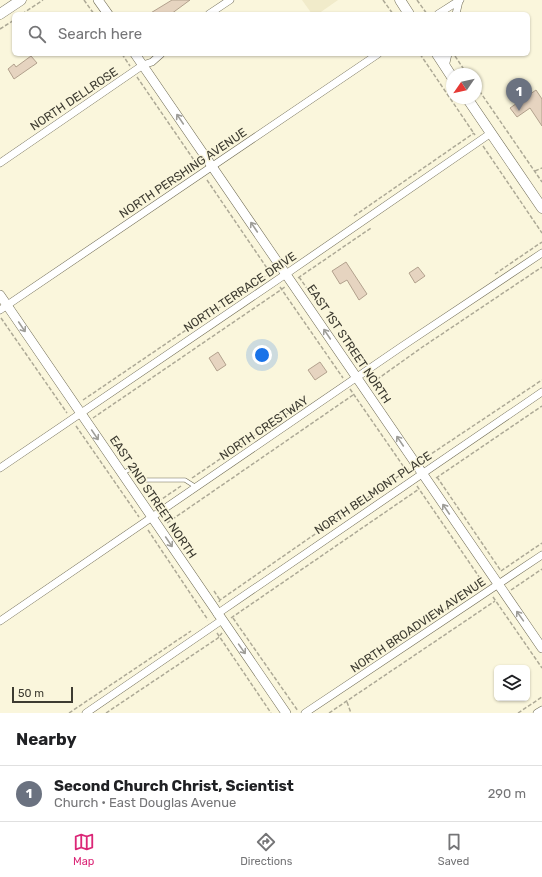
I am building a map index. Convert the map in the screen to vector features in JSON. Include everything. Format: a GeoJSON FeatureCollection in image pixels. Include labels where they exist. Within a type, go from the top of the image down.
{"type":"FeatureCollection","features":[{"type":"Feature","properties":{"kind":"main road"},"geometry":{"type":"LineString","coordinates":[[0,14],[21,0]]}},
{"type":"Feature","properties":{"kind":"main road"},"geometry":{"type":"LineString","coordinates":[[400,0],[409,12]]}},
{"type":"Feature","properties":{"kind":"main road"},"geometry":{"type":"LineString","coordinates":[[438,56],[445,67]]}},
{"type":"Feature","properties":{"kind":"main road"},"geometry":{"type":"LineString","coordinates":[[471,104],[542,208]]}},
{"type":"Feature","properties":{"kind":"street"},"geometry":{"type":"LineString","coordinates":[[98,0],[107,12]]}},
{"type":"Feature","properties":{"kind":"street"},"geometry":{"type":"LineString","coordinates":[[213,12],[230,0]]}},
{"type":"Feature","properties":{"kind":"street"},"geometry":{"type":"LineString","coordinates":[[441,12],[459,0]]}},
{"type":"Feature","properties":{"kind":"street"},"geometry":{"type":"LineString","coordinates":[[456,12],[459,0]]}},
{"type":"Feature","properties":{"kind":"street","name":"EAST 1ST STREET NORTH"},"geometry":{"type":"LineString","coordinates":[[136,56],[542,648]]}},
{"type":"Feature","properties":{"kind":"street","name":"NORTH DELLROSE"},"geometry":{"type":"LineString","coordinates":[[0,163],[143,65],[152,62],[159,56]]}},
{"type":"Feature","properties":{"kind":"street","name":"NORTH PERSHING AVENUE"},"geometry":{"type":"LineString","coordinates":[[4,308],[375,56]]}},
{"type":"Feature","properties":{"kind":"street"},"geometry":{"type":"LineString","coordinates":[[445,67],[448,56]]}},
{"type":"Feature","properties":{"kind":"street","name":"NORTH TERRACE DRIVE"},"geometry":{"type":"LineString","coordinates":[[0,468],[491,133]]}},
{"type":"Feature","properties":{"kind":"street","name":"NORTH CRESTWAY"},"geometry":{"type":"LineString","coordinates":[[0,621],[542,253]]}},
{"type":"Feature","properties":{"kind":"street","name":"EAST 2ND STREET NORTH"},"geometry":{"type":"LineString","coordinates":[[0,295],[4,308],[87,422],[286,713]]}},
{"type":"Feature","properties":{"kind":"street","name":"NORTH BELMONT PLACE"},"geometry":{"type":"LineString","coordinates":[[86,713],[213,627],[220,618],[413,480],[542,392]]}},
{"type":"Feature","properties":{"kind":"street","name":"NORTH BROADVIEW AVENUE"},"geometry":{"type":"LineString","coordinates":[[305,713],[542,555]]}},
{"type":"Feature","properties":{"kind":"street"},"geometry":{"type":"LineString","coordinates":[[537,713],[542,710]]}},
{"type":"Feature","properties":{"kind":"lane"},"geometry":{"type":"LineString","coordinates":[[122,473],[134,467],[145,480],[185,480],[197,487]]}},
{"type":"Feature","properties":{"kind":"path"},"geometry":{"type":"LineString","coordinates":[[25,12],[43,0]]}},
{"type":"Feature","properties":{"kind":"path"},"geometry":{"type":"LineString","coordinates":[[84,0],[93,12]]}},
{"type":"Feature","properties":{"kind":"path"},"geometry":{"type":"LineString","coordinates":[[383,0],[391,12]]}},
{"type":"Feature","properties":{"kind":"path"},"geometry":{"type":"LineString","coordinates":[[417,0],[426,12]]}},
{"type":"Feature","properties":{"kind":"path"},"geometry":{"type":"LineString","coordinates":[[0,29],[12,21]]}},
{"type":"Feature","properties":{"kind":"path"},"geometry":{"type":"LineString","coordinates":[[123,56],[270,273],[542,668]]}},
{"type":"Feature","properties":{"kind":"path"},"geometry":{"type":"LineString","coordinates":[[455,56],[463,68]]}},
{"type":"Feature","properties":{"kind":"path"},"geometry":{"type":"LineString","coordinates":[[482,95],[542,182]]}},
{"type":"Feature","properties":{"kind":"path"},"geometry":{"type":"LineString","coordinates":[[354,216],[474,133]]}},
{"type":"Feature","properties":{"kind":"path"},"geometry":{"type":"LineString","coordinates":[[535,171],[542,168]]}},
{"type":"Feature","properties":{"kind":"path"},"geometry":{"type":"LineString","coordinates":[[78,429],[371,228]]}},
{"type":"Feature","properties":{"kind":"path"},"geometry":{"type":"LineString","coordinates":[[364,388],[542,267]]}},
{"type":"Feature","properties":{"kind":"path"},"geometry":{"type":"LineString","coordinates":[[66,411],[275,270]]}},
{"type":"Feature","properties":{"kind":"path"},"geometry":{"type":"LineString","coordinates":[[0,316],[151,534],[270,713]]}},
{"type":"Feature","properties":{"kind":"path"},"geometry":{"type":"LineString","coordinates":[[219,636],[220,600],[542,380]]}},
{"type":"Feature","properties":{"kind":"path"},"geometry":{"type":"LineString","coordinates":[[151,534],[354,394]]}},
{"type":"Feature","properties":{"kind":"path"},"geometry":{"type":"LineString","coordinates":[[208,620],[213,616],[220,618],[232,617],[542,406]]}},
{"type":"Feature","properties":{"kind":"path"},"geometry":{"type":"LineString","coordinates":[[138,515],[297,407]]}},
{"type":"Feature","properties":{"kind":"path"},"geometry":{"type":"LineString","coordinates":[[329,713],[542,569]]}},
{"type":"Feature","properties":{"kind":"path"},"geometry":{"type":"LineString","coordinates":[[69,713],[195,628]]}},
{"type":"Feature","properties":{"kind":"path"},"geometry":{"type":"LineString","coordinates":[[106,713],[219,636]]}},
{"type":"Feature","properties":{"kind":"path"},"geometry":{"type":"LineString","coordinates":[[518,713],[542,697]]}},
{"type":"Feature","properties":{"kind":"path"},"geometry":{"type":"LineString","coordinates":[[346,702],[351,713]]}},
{"type":"Feature","properties":{"kind":"shaded area"},"geometry":{"type":"Polygon","coordinates":[[[302,0],[338,0],[321,12],[311,12],[302,0]]]}},
{"type":"Feature","properties":{"kind":"building"},"geometry":{"type":"Polygon","coordinates":[[[172,0],[190,0],[174,12],[152,12],[172,0]]]}},
{"type":"Feature","properties":{"kind":"building"},"geometry":{"type":"Polygon","coordinates":[[[31,56],[37,63],[14,79],[8,69],[14,64],[16,67],[31,56]]]}},
{"type":"Feature","properties":{"kind":"building"},"geometry":{"type":"Polygon","coordinates":[[[536,90],[542,99],[542,126],[530,108],[517,117],[510,108],[536,90]]]}},
{"type":"Feature","properties":{"kind":"building"},"geometry":{"type":"Polygon","coordinates":[[[346,262],[367,294],[359,300],[347,280],[340,284],[332,271],[346,262]]]}},
{"type":"Feature","properties":{"kind":"building"},"geometry":{"type":"Polygon","coordinates":[[[418,267],[425,276],[415,283],[409,273],[418,267]]]}},
{"type":"Feature","properties":{"kind":"building"},"geometry":{"type":"Polygon","coordinates":[[[218,352],[226,365],[217,371],[209,358],[218,352]]]}},
{"type":"Feature","properties":{"kind":"building"},"geometry":{"type":"Polygon","coordinates":[[[320,362],[327,372],[315,380],[308,370],[320,362]]]}},
{"type":"Feature","properties":{"kind":"place","name":"Second Church Christ, Scientist"},"geometry":{"type":"Point","coordinates":[519,111]}}]}
